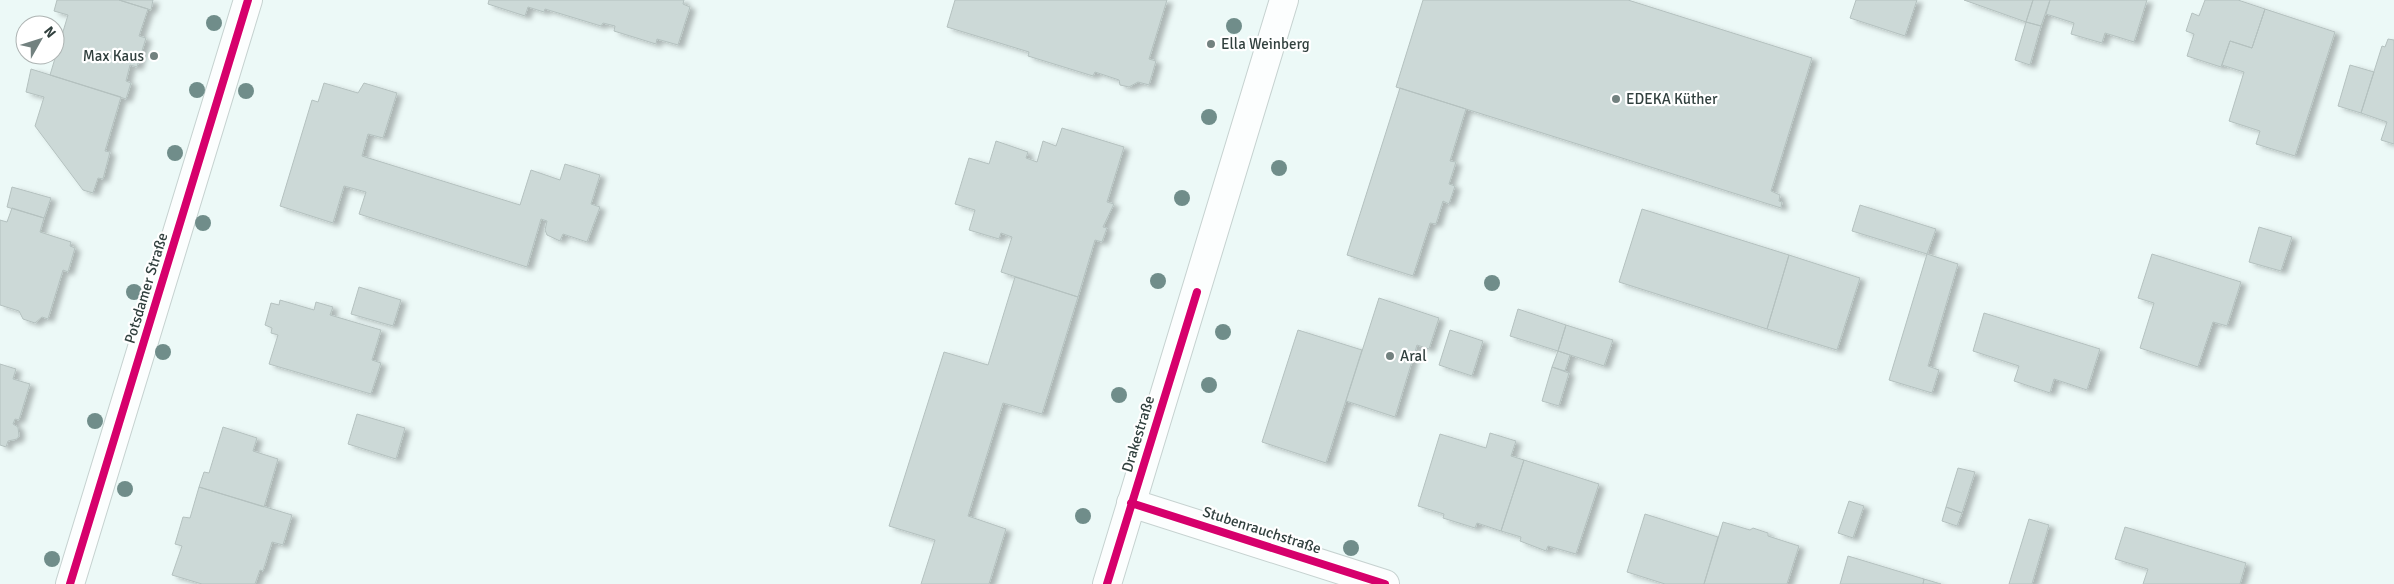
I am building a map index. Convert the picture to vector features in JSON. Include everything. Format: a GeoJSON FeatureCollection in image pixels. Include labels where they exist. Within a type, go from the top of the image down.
{"type":"FeatureCollection","features":[{"type":"Feature","properties":{"kind":"street","name":"Potsdamer Straße"},"geometry":{"type":"LineString","coordinates":[[70,584],[248,0]]}},
{"type":"Feature","properties":{"kind":"street","name":"Drakestraße"},"geometry":{"type":"LineString","coordinates":[[1107,584],[1284,0]]}},
{"type":"Feature","properties":{"kind":"street","name":"Stubenrauchstraße"},"geometry":{"type":"LineString","coordinates":[[1131,503],[1385,584]]}},
{"type":"Feature","properties":{"kind":"building"},"geometry":{"type":"Polygon","coordinates":[[[57,0],[119,0],[148,9],[139,36],[146,38],[137,67],[130,65],[126,81],[131,83],[126,99],[50,75],[53,65],[65,65],[65,25],[68,15],[54,11],[57,0]]]}},
{"type":"Feature","properties":{"kind":"building"},"geometry":{"type":"Polygon","coordinates":[[[119,0],[153,0],[151,10],[119,0]]]}},
{"type":"Feature","properties":{"kind":"building"},"geometry":{"type":"Polygon","coordinates":[[[489,0],[684,0],[683,4],[690,7],[678,45],[657,39],[656,44],[614,31],[615,26],[603,23],[601,26],[545,9],[544,12],[528,7],[525,16],[488,4],[489,0]]]}},
{"type":"Feature","properties":{"kind":"building"},"geometry":{"type":"Polygon","coordinates":[[[955,0],[1167,0],[1149,59],[1156,61],[1149,85],[1138,82],[1129,87],[1120,85],[1119,80],[1095,72],[1093,76],[1028,56],[1029,52],[947,27],[955,0]]]}},
{"type":"Feature","properties":{"kind":"building","name":"EDEKA Küther"},"geometry":{"type":"Polygon","coordinates":[[[1423,0],[1628,0],[1812,58],[1771,191],[1780,195],[1781,208],[1396,87],[1423,0]]]}},
{"type":"Feature","properties":{"kind":"building"},"geometry":{"type":"Polygon","coordinates":[[[1856,0],[1917,0],[1905,36],[1850,18],[1856,0]]]}},
{"type":"Feature","properties":{"kind":"building"},"geometry":{"type":"Polygon","coordinates":[[[1964,0],[2033,0],[2026,22],[1964,0]]]}},
{"type":"Feature","properties":{"kind":"building"},"geometry":{"type":"Polygon","coordinates":[[[2033,0],[2050,0],[2041,26],[2026,22],[2033,0]]]}},
{"type":"Feature","properties":{"kind":"building"},"geometry":{"type":"Polygon","coordinates":[[[2050,0],[2147,0],[2134,42],[2105,33],[2102,43],[2071,34],[2074,23],[2046,14],[2050,0]]]}},
{"type":"Feature","properties":{"kind":"building"},"geometry":{"type":"Polygon","coordinates":[[[2205,0],[2238,0],[2265,9],[2252,48],[2230,41],[2221,67],[2187,56],[2194,34],[2186,31],[2192,13],[2199,16],[2205,0]]]}},
{"type":"Feature","properties":{"kind":"building"},"geometry":{"type":"Polygon","coordinates":[[[2265,9],[2335,32],[2295,156],[2256,144],[2260,131],[2229,121],[2244,72],[2222,65],[2230,41],[2252,48],[2265,9]]]}},
{"type":"Feature","properties":{"kind":"building"},"geometry":{"type":"Polygon","coordinates":[[[2026,22],[2041,26],[2030,65],[2015,60],[2026,22]]]}},
{"type":"Feature","properties":{"kind":"building"},"geometry":{"type":"Polygon","coordinates":[[[2388,39],[2394,40],[2394,144],[2381,140],[2387,122],[2361,113],[2382,46],[2385,47],[2388,39]]]}},
{"type":"Feature","properties":{"kind":"building"},"geometry":{"type":"Polygon","coordinates":[[[2350,65],[2374,72],[2361,113],[2338,106],[2350,65]]]}},
{"type":"Feature","properties":{"kind":"building"},"geometry":{"type":"Polygon","coordinates":[[[31,69],[121,97],[105,151],[110,152],[103,179],[98,178],[93,193],[83,190],[35,126],[44,97],[26,92],[31,69]]]}},
{"type":"Feature","properties":{"kind":"building"},"geometry":{"type":"Polygon","coordinates":[[[324,83],[358,93],[364,83],[397,93],[383,138],[368,134],[362,156],[520,205],[531,170],[560,180],[565,164],[600,175],[591,204],[600,207],[587,242],[563,234],[560,241],[547,235],[545,230],[547,221],[541,219],[527,267],[359,214],[366,192],[344,186],[333,223],[280,206],[312,100],[318,102],[324,83]]]}},
{"type":"Feature","properties":{"kind":"building"},"geometry":{"type":"Polygon","coordinates":[[[1400,88],[1466,109],[1450,161],[1456,162],[1449,184],[1455,186],[1449,204],[1443,201],[1436,224],[1430,223],[1413,276],[1347,255],[1400,88]]]}},
{"type":"Feature","properties":{"kind":"building"},"geometry":{"type":"Polygon","coordinates":[[[1062,128],[1124,147],[1107,202],[1114,204],[1103,227],[1107,228],[1102,242],[1095,240],[1078,297],[1001,272],[1012,237],[1001,233],[999,239],[969,230],[975,210],[955,204],[969,158],[989,164],[996,141],[1028,152],[1026,158],[1037,162],[1043,141],[1056,146],[1062,128]]]}},
{"type":"Feature","properties":{"kind":"building"},"geometry":{"type":"Polygon","coordinates":[[[12,187],[51,198],[44,218],[7,207],[12,187]]]}},
{"type":"Feature","properties":{"kind":"building"},"geometry":{"type":"Polygon","coordinates":[[[1860,205],[1936,229],[1927,254],[1852,231],[1860,205]]]}},
{"type":"Feature","properties":{"kind":"building"},"geometry":{"type":"Polygon","coordinates":[[[12,208],[44,218],[40,232],[71,242],[70,246],[75,248],[68,272],[63,270],[48,319],[42,317],[35,323],[23,319],[19,311],[0,305],[0,220],[7,222],[12,208]]]}},
{"type":"Feature","properties":{"kind":"building"},"geometry":{"type":"Polygon","coordinates":[[[1642,209],[1789,255],[1767,329],[1619,282],[1642,209]]]}},
{"type":"Feature","properties":{"kind":"building"},"geometry":{"type":"Polygon","coordinates":[[[2259,227],[2292,237],[2281,271],[2249,262],[2259,227]]]}},
{"type":"Feature","properties":{"kind":"building"},"geometry":{"type":"Polygon","coordinates":[[[1927,254],[1958,264],[1928,366],[1939,370],[1932,393],[1889,380],[1927,254]]]}},
{"type":"Feature","properties":{"kind":"building"},"geometry":{"type":"Polygon","coordinates":[[[2152,254],[2241,282],[2227,326],[2213,322],[2198,367],[2140,348],[2154,303],[2138,298],[2152,254]]]}},
{"type":"Feature","properties":{"kind":"building"},"geometry":{"type":"Polygon","coordinates":[[[1789,255],[1860,278],[1837,350],[1767,329],[1789,255]]]}},
{"type":"Feature","properties":{"kind":"building"},"geometry":{"type":"Polygon","coordinates":[[[1015,277],[1078,297],[1042,414],[1003,403],[968,516],[1006,529],[989,584],[921,584],[935,540],[889,526],[944,352],[988,365],[1015,277]]]}},
{"type":"Feature","properties":{"kind":"building"},"geometry":{"type":"Polygon","coordinates":[[[359,287],[401,300],[393,326],[351,314],[359,287]]]}},
{"type":"Feature","properties":{"kind":"building"},"geometry":{"type":"Polygon","coordinates":[[[1379,298],[1439,318],[1429,349],[1417,345],[1395,417],[1346,401],[1379,298]]]}},
{"type":"Feature","properties":{"kind":"building"},"geometry":{"type":"Polygon","coordinates":[[[280,300],[314,310],[316,302],[333,307],[330,315],[381,330],[372,360],[381,363],[371,394],[269,364],[278,335],[271,333],[272,328],[265,325],[271,303],[279,305],[280,300]]]}},
{"type":"Feature","properties":{"kind":"building"},"geometry":{"type":"Polygon","coordinates":[[[1518,309],[1566,325],[1558,351],[1510,336],[1518,309]]]}},
{"type":"Feature","properties":{"kind":"building"},"geometry":{"type":"Polygon","coordinates":[[[1984,313],[2100,349],[2087,390],[2054,379],[2050,393],[2014,381],[2019,366],[1973,351],[1984,313]]]}},
{"type":"Feature","properties":{"kind":"building"},"geometry":{"type":"Polygon","coordinates":[[[1566,325],[1613,340],[1604,366],[1558,351],[1566,325]]]}},
{"type":"Feature","properties":{"kind":"building"},"geometry":{"type":"Polygon","coordinates":[[[1298,330],[1362,350],[1326,463],[1262,442],[1298,330]]]}},
{"type":"Feature","properties":{"kind":"building"},"geometry":{"type":"Polygon","coordinates":[[[1450,330],[1483,341],[1472,376],[1439,365],[1450,330]]]}},
{"type":"Feature","properties":{"kind":"building"},"geometry":{"type":"Polygon","coordinates":[[[1558,351],[1570,355],[1565,371],[1552,367],[1558,351]]]}},
{"type":"Feature","properties":{"kind":"building"},"geometry":{"type":"Polygon","coordinates":[[[0,364],[16,369],[13,379],[30,384],[19,420],[15,419],[13,424],[18,427],[19,436],[17,439],[8,441],[6,447],[0,445],[0,364]]]}},
{"type":"Feature","properties":{"kind":"building"},"geometry":{"type":"Polygon","coordinates":[[[1552,367],[1569,373],[1559,406],[1542,401],[1552,367]]]}},
{"type":"Feature","properties":{"kind":"building"},"geometry":{"type":"Polygon","coordinates":[[[357,414],[405,428],[396,459],[348,444],[357,414]]]}},
{"type":"Feature","properties":{"kind":"building"},"geometry":{"type":"Polygon","coordinates":[[[223,427],[257,438],[253,451],[278,459],[264,507],[199,487],[204,472],[209,473],[223,427]]]}},
{"type":"Feature","properties":{"kind":"building"},"geometry":{"type":"Polygon","coordinates":[[[1490,433],[1516,441],[1511,456],[1524,460],[1501,531],[1477,523],[1475,528],[1443,518],[1444,514],[1418,506],[1440,434],[1486,448],[1490,433]]]}},
{"type":"Feature","properties":{"kind":"building"},"geometry":{"type":"Polygon","coordinates":[[[1524,460],[1599,484],[1576,554],[1548,546],[1546,551],[1520,541],[1521,537],[1501,531],[1524,460]]]}},
{"type":"Feature","properties":{"kind":"building"},"geometry":{"type":"Polygon","coordinates":[[[1958,468],[1975,472],[1962,513],[1946,507],[1958,468]]]}},
{"type":"Feature","properties":{"kind":"building"},"geometry":{"type":"Polygon","coordinates":[[[199,487],[292,515],[283,545],[272,542],[263,571],[260,570],[255,584],[202,584],[172,575],[182,546],[175,544],[183,517],[190,518],[199,487]]]}},
{"type":"Feature","properties":{"kind":"building"},"geometry":{"type":"Polygon","coordinates":[[[1849,501],[1864,506],[1853,538],[1838,533],[1849,501]]]}},
{"type":"Feature","properties":{"kind":"building"},"geometry":{"type":"Polygon","coordinates":[[[1946,507],[1962,513],[1957,526],[1942,521],[1946,507]]]}},
{"type":"Feature","properties":{"kind":"building"},"geometry":{"type":"Polygon","coordinates":[[[1645,514],[1718,537],[1704,584],[1665,584],[1627,572],[1645,514]]]}},
{"type":"Feature","properties":{"kind":"building"},"geometry":{"type":"Polygon","coordinates":[[[2029,519],[2049,525],[2032,584],[2009,584],[2029,519]]]}},
{"type":"Feature","properties":{"kind":"building"},"geometry":{"type":"Polygon","coordinates":[[[1723,522],[1750,530],[1753,528],[1768,533],[1768,536],[1799,546],[1787,584],[1704,584],[1723,522]]]}},
{"type":"Feature","properties":{"kind":"building"},"geometry":{"type":"Polygon","coordinates":[[[2125,527],[2246,563],[2240,584],[2143,584],[2148,569],[2115,559],[2125,527]]]}},
{"type":"Feature","properties":{"kind":"building"},"geometry":{"type":"Polygon","coordinates":[[[1848,556],[1924,579],[1923,584],[1840,584],[1848,556]]]}},
{"type":"Feature","properties":{"kind":"building"},"geometry":{"type":"Polygon","coordinates":[[[1924,579],[1941,584],[1923,584],[1924,579]]]}},
{"type":"Feature","properties":{"kind":"cycle path"},"geometry":{"type":"LineString","coordinates":[[70,584],[248,0]]}},
{"type":"Feature","properties":{"kind":"cycle path"},"geometry":{"type":"LineString","coordinates":[[1107,584],[1197,292]]}},
{"type":"Feature","properties":{"kind":"cycle path"},"geometry":{"type":"LineString","coordinates":[[1131,503],[1385,584]]}},
{"type":"Feature","properties":{"kind":"place","name":"Ella Weinberg"},"geometry":{"type":"Point","coordinates":[1211,44]}},
{"type":"Feature","properties":{"kind":"place","name":"Max Kaus"},"geometry":{"type":"Point","coordinates":[154,56]}},
{"type":"Feature","properties":{"kind":"place","name":"EDEKA Küther"},"geometry":{"type":"Point","coordinates":[1616,99]}},
{"type":"Feature","properties":{"kind":"place","name":"Aral"},"geometry":{"type":"Point","coordinates":[1390,356]}}]}
